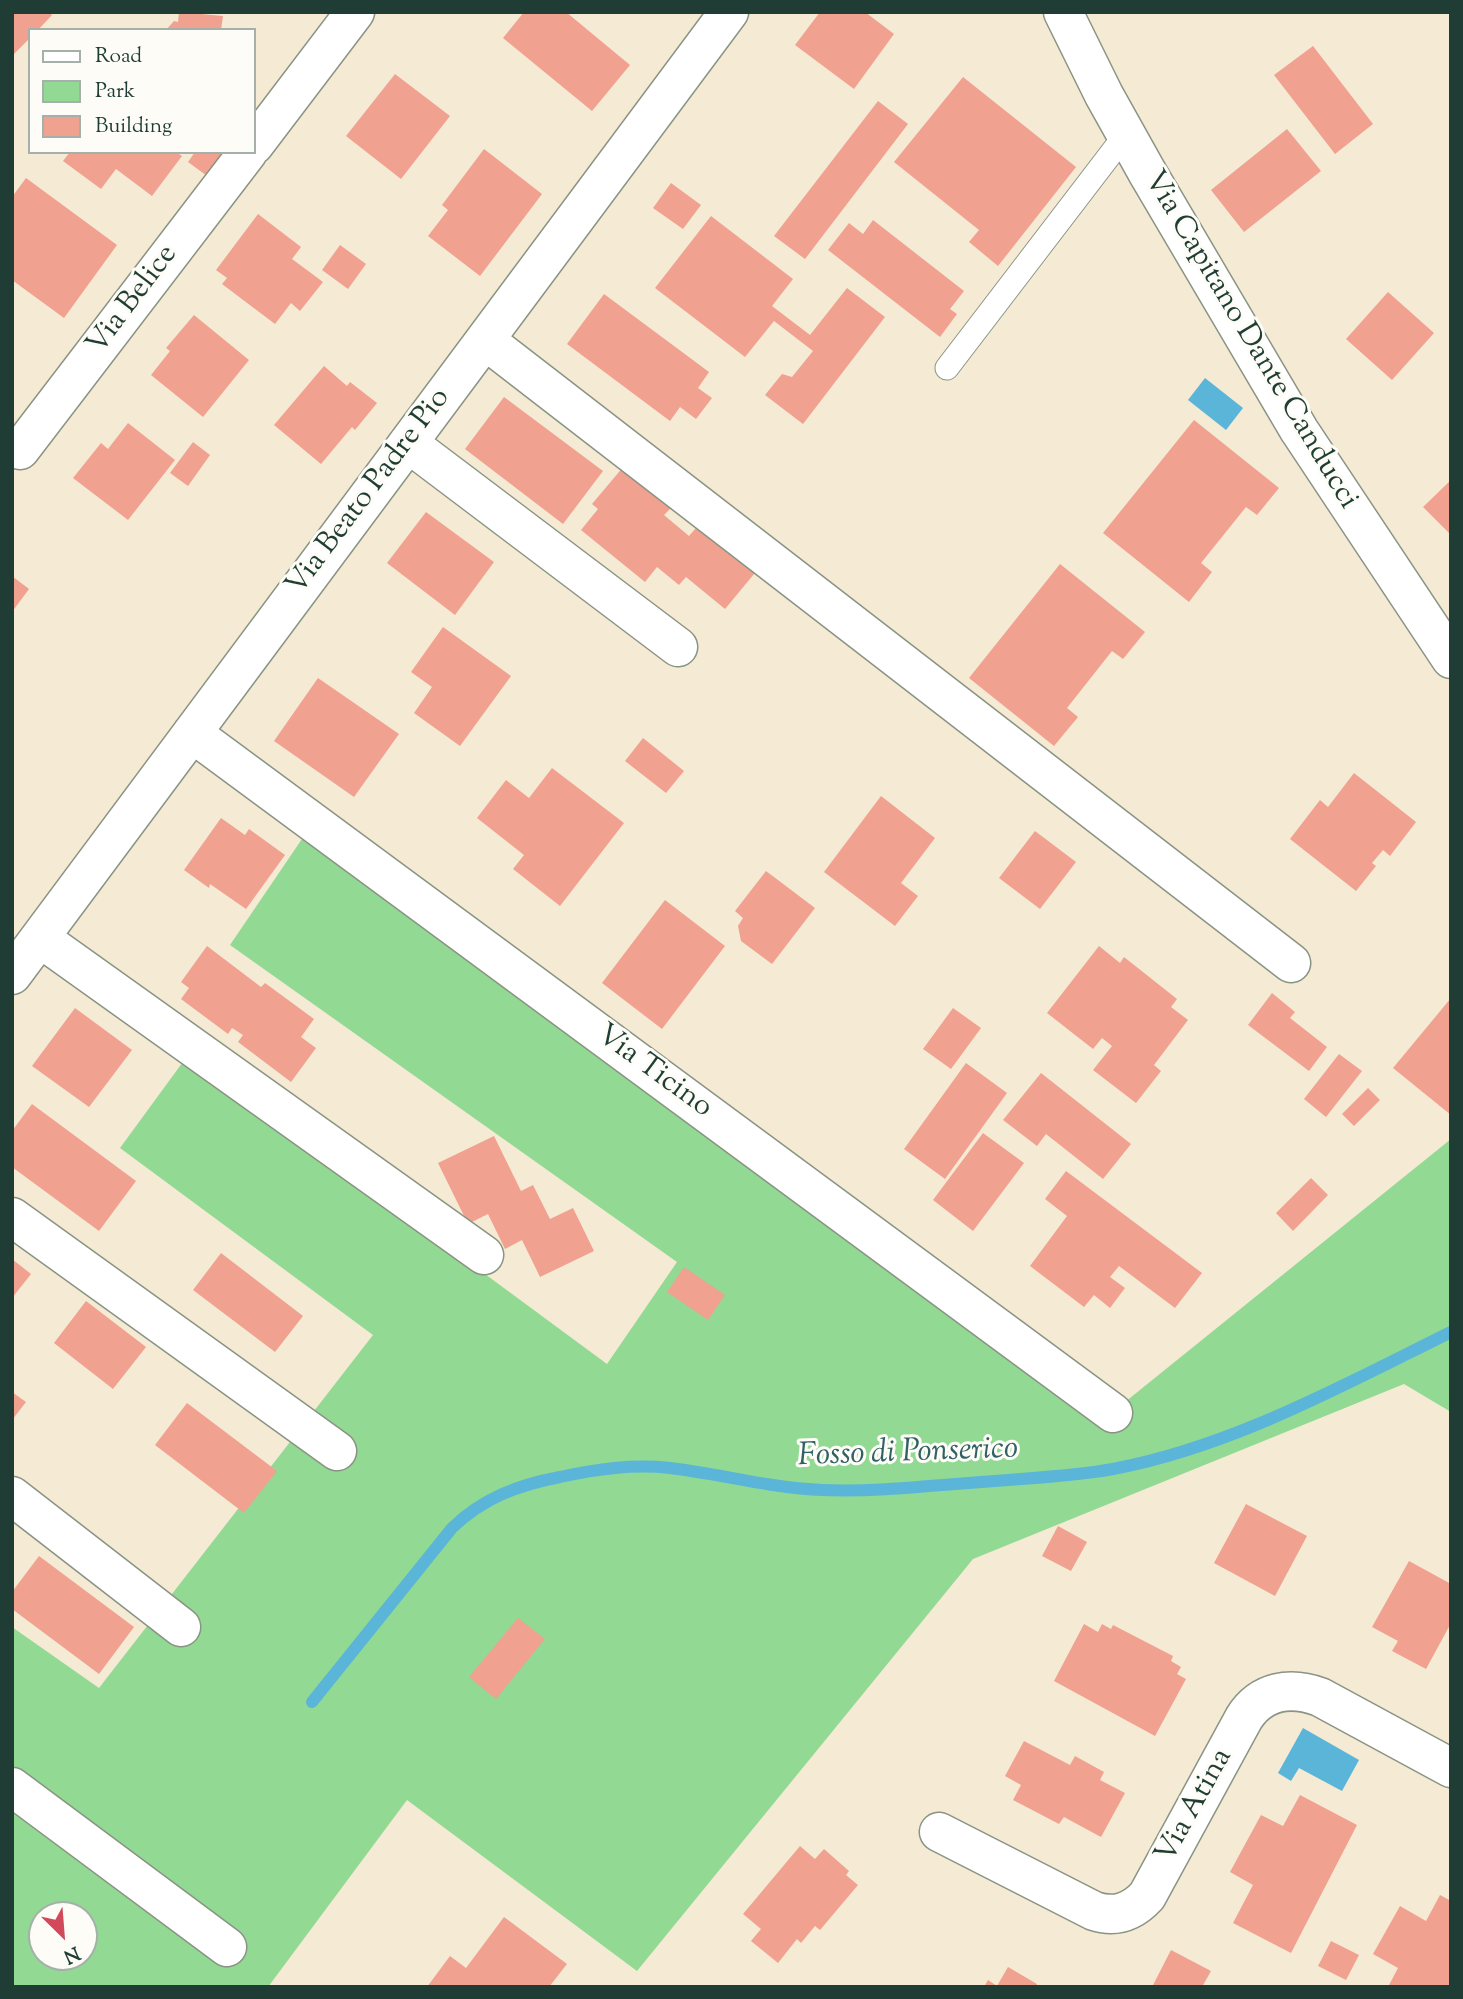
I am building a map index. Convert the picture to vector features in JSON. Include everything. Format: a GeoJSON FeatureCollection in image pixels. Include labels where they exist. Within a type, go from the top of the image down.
{"type":"FeatureCollection","features":[{"type":"Feature","properties":{"kind":"street"},"geometry":{"type":"LineString","coordinates":[[256,142],[355,12]]}},
{"type":"Feature","properties":{"kind":"street","name":"Via Beato Padre Pio"},"geometry":{"type":"LineString","coordinates":[[12,975],[730,12]]}},
{"type":"Feature","properties":{"kind":"street","name":"Via Capitano Dante Canducci"},"geometry":{"type":"LineString","coordinates":[[1063,12],[1126,134],[1298,430],[1451,659]]}},
{"type":"Feature","properties":{"kind":"street","name":"Via Belice"},"geometry":{"type":"LineString","coordinates":[[20,450],[246,154]]}},
{"type":"Feature","properties":{"kind":"street"},"geometry":{"type":"LineString","coordinates":[[485,340],[1291,962]]}},
{"type":"Feature","properties":{"kind":"street"},"geometry":{"type":"LineString","coordinates":[[408,443],[678,647]]}},
{"type":"Feature","properties":{"kind":"street","name":"Via Ticino"},"geometry":{"type":"LineString","coordinates":[[192,733],[1113,1413]]}},
{"type":"Feature","properties":{"kind":"street"},"geometry":{"type":"LineString","coordinates":[[40,938],[484,1255]]}},
{"type":"Feature","properties":{"kind":"street"},"geometry":{"type":"LineString","coordinates":[[12,1217],[337,1451]]}},
{"type":"Feature","properties":{"kind":"street"},"geometry":{"type":"LineString","coordinates":[[12,1496],[181,1627]]}},
{"type":"Feature","properties":{"kind":"street","name":"Via Atina"},"geometry":{"type":"LineString","coordinates":[[939,1832],[1094,1911],[1115,1915],[1128,1912],[1147,1896],[1244,1718],[1255,1703],[1271,1694],[1301,1692],[1320,1697],[1451,1768]]}},
{"type":"Feature","properties":{"kind":"street"},"geometry":{"type":"LineString","coordinates":[[12,1787],[227,1947]]}},
{"type":"Feature","properties":{"kind":"lane"},"geometry":{"type":"LineString","coordinates":[[947,368],[1126,134]]}},
{"type":"Feature","properties":{"kind":"green space"},"geometry":{"type":"Polygon","coordinates":[[[304,836],[1099,1423],[1451,1139],[1451,1412],[1404,1384],[973,1559],[637,1971],[407,1800],[268,1987],[12,1987],[12,1627],[99,1688],[373,1335],[120,1148],[188,1055],[607,1364],[677,1262],[230,945],[304,836]]]}},
{"type":"Feature","properties":{"kind":"water"},"geometry":{"type":"Polygon","coordinates":[[[1205,378],[1243,408],[1226,430],[1188,400],[1205,378]]]}},
{"type":"Feature","properties":{"kind":"water"},"geometry":{"type":"Polygon","coordinates":[[[1303,1728],[1359,1760],[1342,1791],[1299,1768],[1291,1781],[1278,1773],[1303,1728]]]}},
{"type":"Feature","properties":{"kind":"building"},"geometry":{"type":"Polygon","coordinates":[[[12,12],[49,12],[52,15],[40,28],[28,28],[28,40],[12,56],[12,12]]]}},
{"type":"Feature","properties":{"kind":"building"},"geometry":{"type":"Polygon","coordinates":[[[179,12],[223,16],[221,28],[168,28],[174,21],[178,22],[179,12]]]}},
{"type":"Feature","properties":{"kind":"building"},"geometry":{"type":"Polygon","coordinates":[[[524,12],[566,12],[630,65],[592,111],[503,38],[524,12]]]}},
{"type":"Feature","properties":{"kind":"building"},"geometry":{"type":"Polygon","coordinates":[[[820,12],[865,12],[894,34],[854,89],[795,45],[820,12]]]}},
{"type":"Feature","properties":{"kind":"building"},"geometry":{"type":"Polygon","coordinates":[[[1313,46],[1373,124],[1335,154],[1274,75],[1313,46]]]}},
{"type":"Feature","properties":{"kind":"building"},"geometry":{"type":"Polygon","coordinates":[[[395,74],[450,116],[401,179],[346,136],[395,74]]]}},
{"type":"Feature","properties":{"kind":"building"},"geometry":{"type":"Polygon","coordinates":[[[963,77],[1076,167],[998,266],[969,242],[979,230],[894,162],[963,77]]]}},
{"type":"Feature","properties":{"kind":"building"},"geometry":{"type":"Polygon","coordinates":[[[878,101],[908,124],[805,259],[774,236],[878,101]]]}},
{"type":"Feature","properties":{"kind":"building"},"geometry":{"type":"Polygon","coordinates":[[[1287,129],[1321,171],[1244,232],[1211,190],[1287,129]]]}},
{"type":"Feature","properties":{"kind":"building"},"geometry":{"type":"Polygon","coordinates":[[[484,149],[542,194],[480,276],[428,236],[448,210],[442,205],[484,149]]]}},
{"type":"Feature","properties":{"kind":"building"},"geometry":{"type":"Polygon","coordinates":[[[68,154],[182,156],[152,196],[116,169],[101,189],[63,161],[68,154]]]}},
{"type":"Feature","properties":{"kind":"building"},"geometry":{"type":"Polygon","coordinates":[[[194,154],[234,154],[214,181],[188,162],[194,154]]]}},
{"type":"Feature","properties":{"kind":"building"},"geometry":{"type":"Polygon","coordinates":[[[26,178],[117,245],[64,318],[12,280],[12,197],[26,178]]]}},
{"type":"Feature","properties":{"kind":"building"},"geometry":{"type":"Polygon","coordinates":[[[671,183],[701,205],[683,229],[653,208],[671,183]]]}},
{"type":"Feature","properties":{"kind":"building"},"geometry":{"type":"Polygon","coordinates":[[[258,214],[301,247],[292,259],[323,282],[300,311],[291,303],[275,324],[222,284],[227,278],[216,270],[258,214]]]}},
{"type":"Feature","properties":{"kind":"building"},"geometry":{"type":"Polygon","coordinates":[[[711,216],[793,279],[772,306],[810,335],[847,288],[885,317],[803,424],[765,395],[782,374],[792,377],[813,351],[774,321],[745,357],[655,288],[711,216]]]}},
{"type":"Feature","properties":{"kind":"building"},"geometry":{"type":"Polygon","coordinates":[[[873,220],[964,291],[950,309],[957,314],[940,337],[828,250],[849,223],[863,234],[873,220]]]}},
{"type":"Feature","properties":{"kind":"building"},"geometry":{"type":"Polygon","coordinates":[[[340,245],[366,264],[348,289],[322,270],[340,245]]]}},
{"type":"Feature","properties":{"kind":"building"},"geometry":{"type":"Polygon","coordinates":[[[1388,292],[1434,333],[1392,380],[1346,339],[1388,292]]]}},
{"type":"Feature","properties":{"kind":"building"},"geometry":{"type":"Polygon","coordinates":[[[604,294],[709,372],[698,388],[712,398],[696,419],[680,407],[670,421],[567,344],[604,294]]]}},
{"type":"Feature","properties":{"kind":"building"},"geometry":{"type":"Polygon","coordinates":[[[194,315],[249,360],[203,417],[151,375],[170,351],[166,348],[194,315]]]}},
{"type":"Feature","properties":{"kind":"building"},"geometry":{"type":"Polygon","coordinates":[[[324,366],[347,386],[350,382],[377,403],[355,430],[352,427],[321,464],[274,425],[324,366]]]}},
{"type":"Feature","properties":{"kind":"building"},"geometry":{"type":"Polygon","coordinates":[[[504,397],[603,471],[563,524],[465,449],[504,397]]]}},
{"type":"Feature","properties":{"kind":"building"},"geometry":{"type":"Polygon","coordinates":[[[1194,420],[1279,488],[1257,515],[1246,507],[1201,563],[1212,572],[1189,602],[1103,533],[1194,420]]]}},
{"type":"Feature","properties":{"kind":"building"},"geometry":{"type":"Polygon","coordinates":[[[128,423],[175,460],[128,520],[73,478],[101,443],[108,449],[128,423]]]}},
{"type":"Feature","properties":{"kind":"building"},"geometry":{"type":"Polygon","coordinates":[[[193,442],[210,455],[188,486],[170,473],[193,442]]]}},
{"type":"Feature","properties":{"kind":"building"},"geometry":{"type":"Polygon","coordinates":[[[624,466],[673,506],[664,515],[689,536],[702,521],[759,568],[725,609],[686,577],[679,585],[657,567],[645,582],[581,530],[598,509],[592,504],[624,466]]]}},
{"type":"Feature","properties":{"kind":"building"},"geometry":{"type":"Polygon","coordinates":[[[1451,480],[1451,535],[1423,507],[1451,480]]]}},
{"type":"Feature","properties":{"kind":"building"},"geometry":{"type":"Polygon","coordinates":[[[426,512],[494,562],[455,615],[387,563],[426,512]]]}},
{"type":"Feature","properties":{"kind":"building"},"geometry":{"type":"Polygon","coordinates":[[[1060,564],[1145,632],[1123,659],[1112,651],[1067,708],[1078,717],[1054,746],[969,678],[1060,564]]]}},
{"type":"Feature","properties":{"kind":"building"},"geometry":{"type":"Polygon","coordinates":[[[12,576],[29,589],[12,612],[12,576]]]}},
{"type":"Feature","properties":{"kind":"building"},"geometry":{"type":"Polygon","coordinates":[[[443,627],[511,676],[460,746],[414,713],[432,687],[411,672],[443,627]]]}},
{"type":"Feature","properties":{"kind":"building"},"geometry":{"type":"Polygon","coordinates":[[[318,678],[399,734],[354,797],[274,741],[318,678]]]}},
{"type":"Feature","properties":{"kind":"building"},"geometry":{"type":"Polygon","coordinates":[[[643,738],[684,771],[666,793],[625,761],[643,738]]]}},
{"type":"Feature","properties":{"kind":"building"},"geometry":{"type":"Polygon","coordinates":[[[552,768],[624,823],[560,906],[513,869],[524,855],[477,818],[506,780],[529,798],[552,768]]]}},
{"type":"Feature","properties":{"kind":"building"},"geometry":{"type":"Polygon","coordinates":[[[1354,773],[1416,822],[1390,856],[1383,850],[1372,863],[1376,866],[1356,891],[1290,839],[1320,800],[1328,807],[1354,773]]]}},
{"type":"Feature","properties":{"kind":"building"},"geometry":{"type":"Polygon","coordinates":[[[881,796],[935,838],[901,883],[918,896],[895,926],[824,872],[881,796]]]}},
{"type":"Feature","properties":{"kind":"building"},"geometry":{"type":"Polygon","coordinates":[[[221,818],[245,835],[249,829],[285,855],[246,909],[184,870],[221,818]]]}},
{"type":"Feature","properties":{"kind":"building"},"geometry":{"type":"Polygon","coordinates":[[[1035,831],[1076,862],[1040,909],[999,878],[1035,831]]]}},
{"type":"Feature","properties":{"kind":"building"},"geometry":{"type":"Polygon","coordinates":[[[766,871],[815,908],[772,964],[741,941],[738,926],[743,918],[735,911],[766,871]]]}},
{"type":"Feature","properties":{"kind":"building"},"geometry":{"type":"Polygon","coordinates":[[[665,900],[725,946],[662,1029],[602,983],[665,900]]]}},
{"type":"Feature","properties":{"kind":"building"},"geometry":{"type":"Polygon","coordinates":[[[207,946],[261,987],[265,983],[314,1019],[301,1037],[316,1048],[291,1082],[238,1042],[243,1035],[232,1028],[228,1034],[181,999],[189,988],[181,982],[207,946]]]}},
{"type":"Feature","properties":{"kind":"building"},"geometry":{"type":"Polygon","coordinates":[[[1099,946],[1120,963],[1124,957],[1177,999],[1171,1007],[1188,1020],[1154,1065],[1161,1071],[1136,1103],[1093,1070],[1112,1046],[1102,1038],[1093,1049],[1047,1013],[1099,946]]]}},
{"type":"Feature","properties":{"kind":"building"},"geometry":{"type":"Polygon","coordinates":[[[1272,993],[1295,1012],[1290,1018],[1327,1047],[1309,1071],[1248,1025],[1272,993]]]}},
{"type":"Feature","properties":{"kind":"building"},"geometry":{"type":"Polygon","coordinates":[[[1451,998],[1451,1115],[1393,1068],[1451,998]]]}},
{"type":"Feature","properties":{"kind":"building"},"geometry":{"type":"Polygon","coordinates":[[[75,1008],[132,1050],[89,1107],[32,1066],[75,1008]]]}},
{"type":"Feature","properties":{"kind":"building"},"geometry":{"type":"Polygon","coordinates":[[[953,1008],[981,1028],[951,1069],[923,1049],[953,1008]]]}},
{"type":"Feature","properties":{"kind":"building"},"geometry":{"type":"Polygon","coordinates":[[[1339,1054],[1362,1071],[1326,1117],[1304,1099],[1339,1054]]]}},
{"type":"Feature","properties":{"kind":"building"},"geometry":{"type":"Polygon","coordinates":[[[966,1063],[1007,1093],[945,1179],[904,1149],[966,1063]]]}},
{"type":"Feature","properties":{"kind":"building"},"geometry":{"type":"Polygon","coordinates":[[[1041,1073],[1131,1144],[1103,1179],[1046,1134],[1037,1146],[1003,1120],[1041,1073]]]}},
{"type":"Feature","properties":{"kind":"building"},"geometry":{"type":"Polygon","coordinates":[[[1368,1088],[1380,1100],[1354,1126],[1342,1114],[1368,1088]]]}},
{"type":"Feature","properties":{"kind":"building"},"geometry":{"type":"Polygon","coordinates":[[[32,1104],[136,1181],[99,1231],[12,1167],[12,1131],[32,1104]]]}},
{"type":"Feature","properties":{"kind":"building"},"geometry":{"type":"Polygon","coordinates":[[[983,1133],[1024,1163],[973,1231],[933,1200],[983,1133]]]}},
{"type":"Feature","properties":{"kind":"building"},"geometry":{"type":"Polygon","coordinates":[[[494,1136],[521,1191],[533,1185],[550,1219],[573,1208],[594,1251],[540,1277],[522,1240],[505,1249],[488,1214],[468,1224],[438,1163],[494,1136]]]}},
{"type":"Feature","properties":{"kind":"building"},"geometry":{"type":"Polygon","coordinates":[[[1066,1171],[1202,1273],[1175,1308],[1119,1266],[1110,1277],[1125,1288],[1110,1308],[1094,1295],[1084,1307],[1030,1266],[1067,1216],[1045,1199],[1066,1171]]]}},
{"type":"Feature","properties":{"kind":"building"},"geometry":{"type":"Polygon","coordinates":[[[1311,1178],[1328,1195],[1293,1231],[1276,1213],[1311,1178]]]}},
{"type":"Feature","properties":{"kind":"building"},"geometry":{"type":"Polygon","coordinates":[[[221,1253],[303,1316],[275,1352],[193,1290],[221,1253]]]}},
{"type":"Feature","properties":{"kind":"building"},"geometry":{"type":"Polygon","coordinates":[[[12,1259],[31,1274],[12,1298],[12,1259]]]}},
{"type":"Feature","properties":{"kind":"building"},"geometry":{"type":"Polygon","coordinates":[[[684,1267],[725,1295],[708,1320],[667,1292],[684,1267]]]}},
{"type":"Feature","properties":{"kind":"building"},"geometry":{"type":"Polygon","coordinates":[[[86,1301],[146,1347],[113,1389],[54,1343],[86,1301]]]}},
{"type":"Feature","properties":{"kind":"building"},"geometry":{"type":"Polygon","coordinates":[[[12,1392],[26,1402],[12,1420],[12,1392]]]}},
{"type":"Feature","properties":{"kind":"building"},"geometry":{"type":"Polygon","coordinates":[[[187,1403],[277,1471],[244,1513],[155,1445],[187,1403]]]}},
{"type":"Feature","properties":{"kind":"building"},"geometry":{"type":"Polygon","coordinates":[[[1246,1504],[1307,1536],[1275,1596],[1214,1563],[1246,1504]]]}},
{"type":"Feature","properties":{"kind":"building"},"geometry":{"type":"Polygon","coordinates":[[[1058,1526],[1087,1542],[1071,1571],[1042,1556],[1058,1526]]]}},
{"type":"Feature","properties":{"kind":"building"},"geometry":{"type":"Polygon","coordinates":[[[39,1556],[134,1627],[99,1674],[12,1609],[12,1592],[39,1556]]]}},
{"type":"Feature","properties":{"kind":"building"},"geometry":{"type":"Polygon","coordinates":[[[1409,1561],[1451,1584],[1451,1623],[1426,1669],[1392,1651],[1398,1641],[1372,1627],[1409,1561]]]}},
{"type":"Feature","properties":{"kind":"building"},"geometry":{"type":"Polygon","coordinates":[[[518,1618],[545,1639],[496,1699],[469,1677],[518,1618]]]}},
{"type":"Feature","properties":{"kind":"building"},"geometry":{"type":"Polygon","coordinates":[[[1084,1624],[1098,1632],[1102,1624],[1111,1629],[1113,1625],[1173,1656],[1171,1661],[1181,1667],[1177,1674],[1186,1679],[1155,1736],[1054,1681],[1084,1624]]]}},
{"type":"Feature","properties":{"kind":"building"},"geometry":{"type":"Polygon","coordinates":[[[1024,1741],[1070,1765],[1075,1756],[1104,1772],[1100,1780],[1125,1793],[1101,1837],[1064,1817],[1059,1824],[1013,1800],[1021,1785],[1005,1776],[1024,1741]]]}},
{"type":"Feature","properties":{"kind":"building"},"geometry":{"type":"Polygon","coordinates":[[[1300,1795],[1357,1825],[1291,1953],[1233,1923],[1253,1885],[1230,1872],[1261,1815],[1283,1826],[1300,1795]]]}},
{"type":"Feature","properties":{"kind":"building"},"geometry":{"type":"Polygon","coordinates":[[[800,1846],[815,1859],[824,1849],[849,1871],[846,1875],[858,1885],[820,1930],[815,1926],[801,1943],[797,1939],[778,1963],[751,1941],[761,1929],[743,1914],[800,1846]]]}},
{"type":"Feature","properties":{"kind":"building"},"geometry":{"type":"Polygon","coordinates":[[[1440,1895],[1451,1901],[1451,1987],[1388,1987],[1398,1968],[1373,1954],[1400,1906],[1426,1921],[1440,1895]]]}},
{"type":"Feature","properties":{"kind":"building"},"geometry":{"type":"Polygon","coordinates":[[[504,1917],[567,1964],[549,1987],[427,1987],[450,1956],[466,1968],[504,1917]]]}},
{"type":"Feature","properties":{"kind":"building"},"geometry":{"type":"Polygon","coordinates":[[[1331,1941],[1359,1955],[1346,1980],[1318,1966],[1331,1941]]]}},
{"type":"Feature","properties":{"kind":"building"},"geometry":{"type":"Polygon","coordinates":[[[1171,1950],[1211,1971],[1202,1987],[1152,1987],[1171,1950]]]}},
{"type":"Feature","properties":{"kind":"building"},"geometry":{"type":"Polygon","coordinates":[[[1008,1967],[1037,1984],[1036,1987],[984,1987],[988,1980],[997,1986],[1008,1967]]]}},
{"type":"Feature","properties":{"kind":"waterway","name":"Fosso di Ponserico"},"geometry":{"type":"LineString","coordinates":[[312,1702],[452,1528],[476,1508],[516,1489],[574,1474],[628,1467],[670,1468],[784,1487],[822,1490],[902,1488],[1113,1469],[1201,1446],[1244,1430],[1328,1393],[1451,1332]]}}]}
